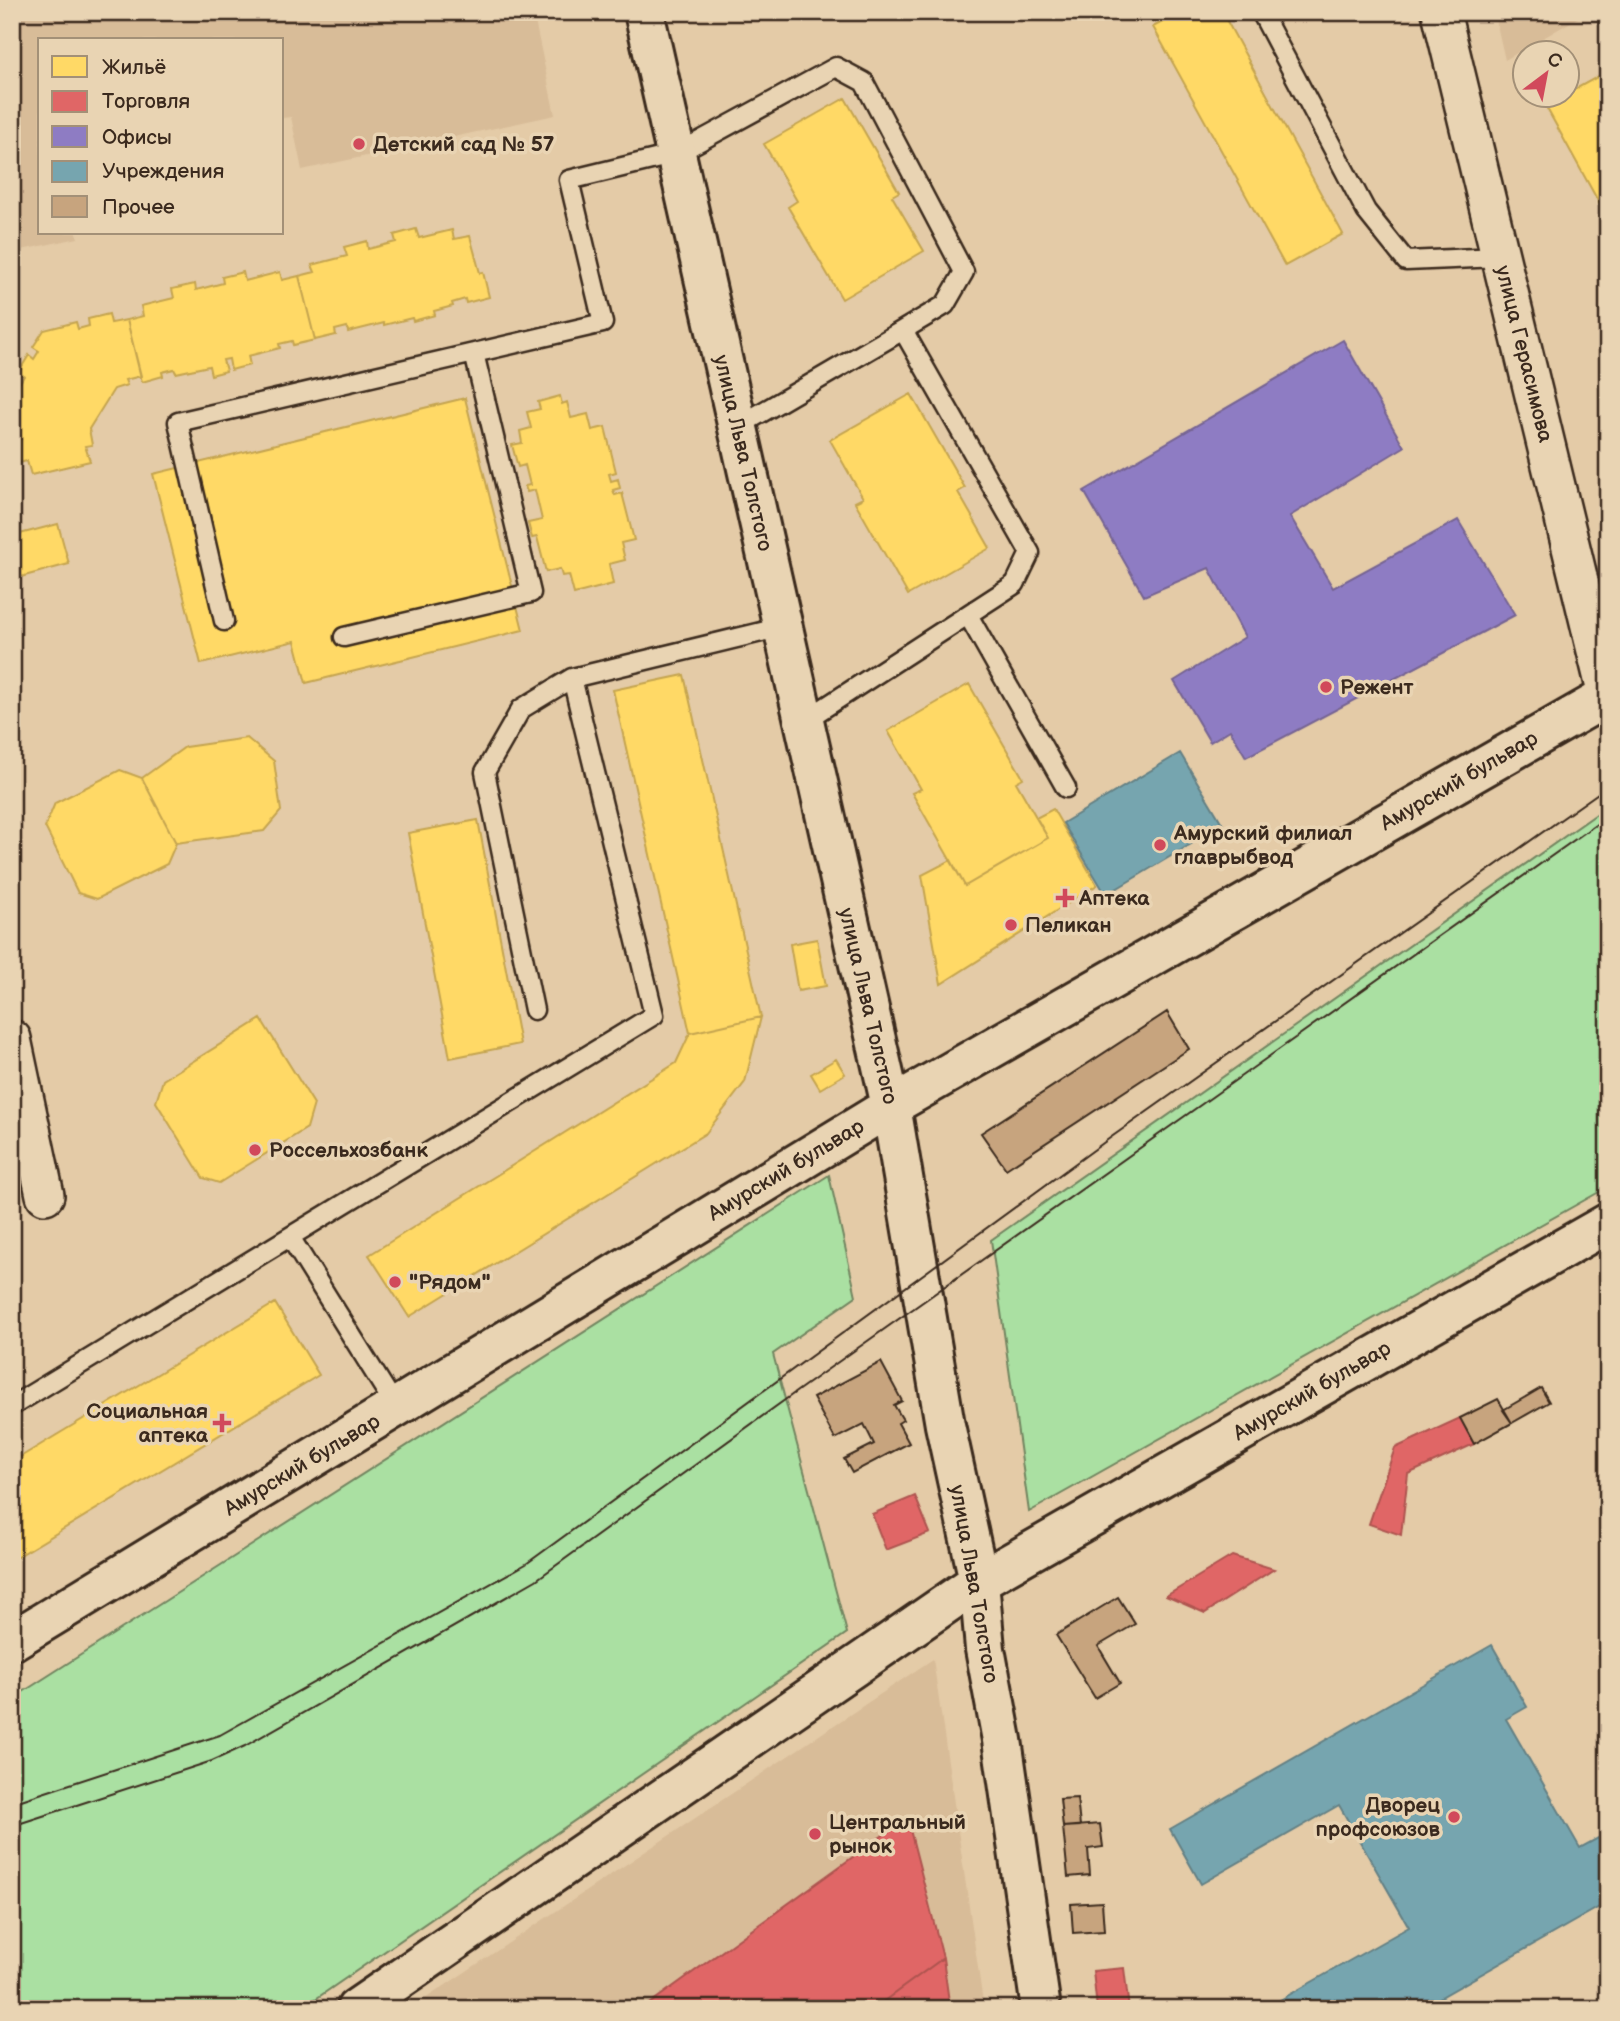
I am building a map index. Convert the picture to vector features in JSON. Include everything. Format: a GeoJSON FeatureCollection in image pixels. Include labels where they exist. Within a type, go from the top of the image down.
{"type":"FeatureCollection","features":[{"type":"Feature","properties":{"kind":"street","name":"улица Льва Толстого"},"geometry":{"type":"LineString","coordinates":[[644,12],[891,1106],[945,1425],[979,1581],[985,1649],[1002,1740],[1041,2009]]}},
{"type":"Feature","properties":{"kind":"street","name":"улица Герасимова"},"geometry":{"type":"LineString","coordinates":[[1441,12],[1608,696]]}},
{"type":"Feature","properties":{"kind":"street","name":"Амурский бульвар"},"geometry":{"type":"LineString","coordinates":[[12,1641],[891,1106],[1608,696]]}},
{"type":"Feature","properties":{"kind":"street"},"geometry":{"type":"LineString","coordinates":[[12,1039],[45,1195]]}},
{"type":"Feature","properties":{"kind":"street","name":"Амурский бульвар"},"geometry":{"type":"LineString","coordinates":[[356,2009],[979,1581],[1608,1223]]}},
{"type":"Feature","properties":{"kind":"lane"},"geometry":{"type":"LineString","coordinates":[[1261,12],[1366,211],[1406,261],[1500,257]]}},
{"type":"Feature","properties":{"kind":"lane"},"geometry":{"type":"LineString","coordinates":[[225,621],[178,422],[603,323],[569,180],[676,154],[836,67],[864,82],[964,272],[946,305],[737,427]]}},
{"type":"Feature","properties":{"kind":"lane"},"geometry":{"type":"LineString","coordinates":[[804,721],[1015,584],[1030,553],[903,330]]}},
{"type":"Feature","properties":{"kind":"lane"},"geometry":{"type":"LineString","coordinates":[[344,637],[531,593],[474,353]]}},
{"type":"Feature","properties":{"kind":"lane"},"geometry":{"type":"LineString","coordinates":[[968,615],[1066,788]]}},
{"type":"Feature","properties":{"kind":"lane"},"geometry":{"type":"LineString","coordinates":[[534,1010],[485,772],[521,709],[572,678],[782,627]]}},
{"type":"Feature","properties":{"kind":"lane"},"geometry":{"type":"LineString","coordinates":[[12,1406],[654,1016],[572,678]]}},
{"type":"Feature","properties":{"kind":"lane"},"geometry":{"type":"LineString","coordinates":[[290,1237],[396,1407]]}},
{"type":"Feature","properties":{"kind":"shaded area","name":"Детский сад № 57"},"geometry":{"type":"Polygon","coordinates":[[[12,12],[533,12],[555,115],[302,170],[291,117],[284,118],[284,38],[38,38],[38,234],[76,234],[78,238],[12,252],[12,12]]]}},
{"type":"Feature","properties":{"kind":"shaded area"},"geometry":{"type":"Polygon","coordinates":[[[1494,12],[1588,12],[1543,38],[1512,38],[1512,56],[1505,60],[1494,12]]]}},
{"type":"Feature","properties":{"kind":"shaded area","name":"Центральный рынок"},"geometry":{"type":"Polygon","coordinates":[[[933,1659],[984,2009],[410,2009],[933,1659]]]}},
{"type":"Feature","properties":{"kind":"green space"},"geometry":{"type":"Polygon","coordinates":[[[1608,806],[1608,1187],[1029,1512],[991,1240],[1608,806]]]}},
{"type":"Feature","properties":{"kind":"green space"},"geometry":{"type":"Polygon","coordinates":[[[829,1175],[856,1296],[773,1354],[847,1633],[301,2009],[12,2009],[12,1699],[829,1175]]]}},
{"type":"Feature","properties":{"kind":"building: Жильё"},"geometry":{"type":"Polygon","coordinates":[[[1181,12],[1222,12],[1343,234],[1285,266],[1153,27],[1181,12]]]}},
{"type":"Feature","properties":{"kind":"building: Жильё"},"geometry":{"type":"Polygon","coordinates":[[[1608,71],[1608,219],[1547,108],[1582,108],[1582,85],[1608,71]]]}},
{"type":"Feature","properties":{"kind":"building: Жильё"},"geometry":{"type":"Polygon","coordinates":[[[845,98],[899,192],[892,196],[924,251],[842,299],[788,207],[797,201],[764,144],[845,98]]]}},
{"type":"Feature","properties":{"kind":"building: Жильё"},"geometry":{"type":"Polygon","coordinates":[[[416,229],[419,238],[452,230],[454,239],[470,236],[489,297],[466,303],[465,299],[452,303],[453,306],[434,311],[435,315],[413,321],[412,318],[348,332],[347,327],[335,330],[336,335],[315,340],[299,276],[315,272],[312,265],[347,256],[344,247],[367,241],[368,249],[396,242],[394,235],[416,229]]]}},
{"type":"Feature","properties":{"kind":"building: Жильё"},"geometry":{"type":"Polygon","coordinates":[[[243,272],[245,281],[280,272],[282,280],[299,276],[315,340],[293,345],[292,341],[279,344],[280,348],[248,356],[250,365],[231,370],[229,359],[223,360],[226,371],[211,375],[209,366],[176,373],[174,369],[162,372],[163,376],[142,382],[127,320],[143,316],[141,306],[174,298],[172,289],[195,284],[196,290],[223,283],[222,277],[243,272]]]}},
{"type":"Feature","properties":{"kind":"building: Жильё"},"geometry":{"type":"Polygon","coordinates":[[[109,314],[111,323],[127,320],[141,376],[125,380],[127,385],[114,389],[89,429],[92,445],[85,446],[90,461],[31,475],[27,461],[19,463],[13,441],[21,439],[18,429],[12,431],[12,382],[19,384],[24,376],[18,373],[29,355],[34,359],[39,351],[33,347],[44,330],[76,322],[78,329],[89,326],[88,319],[109,314]]]}},
{"type":"Feature","properties":{"kind":"building: Жильё"},"geometry":{"type":"Polygon","coordinates":[[[911,394],[965,488],[958,492],[990,548],[908,595],[855,502],[863,498],[830,440],[911,394]]]}},
{"type":"Feature","properties":{"kind":"building: Жильё"},"geometry":{"type":"Polygon","coordinates":[[[560,396],[562,404],[567,402],[571,418],[588,414],[592,430],[605,427],[616,472],[609,474],[611,481],[618,479],[620,488],[613,490],[615,495],[622,493],[634,540],[621,543],[625,560],[609,564],[613,584],[574,594],[569,575],[562,576],[560,569],[546,572],[537,537],[532,538],[528,523],[542,520],[535,490],[527,492],[525,486],[530,485],[525,465],[518,467],[512,445],[522,443],[520,431],[531,428],[527,412],[540,409],[538,402],[560,396]]]}},
{"type":"Feature","properties":{"kind":"building: Жильё"},"geometry":{"type":"Polygon","coordinates":[[[465,398],[523,630],[306,683],[295,641],[201,664],[153,474],[465,398]]]}},
{"type":"Feature","properties":{"kind":"building: Жильё"},"geometry":{"type":"Polygon","coordinates":[[[58,524],[69,564],[17,578],[12,561],[12,536],[58,524]]]}},
{"type":"Feature","properties":{"kind":"building: Жильё"},"geometry":{"type":"Polygon","coordinates":[[[684,675],[761,1017],[690,1033],[613,690],[684,675]]]}},
{"type":"Feature","properties":{"kind":"building: Жильё"},"geometry":{"type":"Polygon","coordinates":[[[969,684],[1023,778],[1016,782],[1048,838],[965,886],[912,793],[921,789],[888,731],[969,684]]]}},
{"type":"Feature","properties":{"kind":"building: Жильё"},"geometry":{"type":"Polygon","coordinates":[[[247,738],[274,761],[281,811],[264,831],[176,843],[142,778],[185,747],[247,738]]]}},
{"type":"Feature","properties":{"kind":"building: Жильё"},"geometry":{"type":"Polygon","coordinates":[[[120,770],[142,778],[176,843],[167,864],[97,899],[78,893],[45,827],[55,803],[120,770]]]}},
{"type":"Feature","properties":{"kind":"building: Жильё"},"geometry":{"type":"Polygon","coordinates":[[[1053,809],[1097,885],[941,984],[922,875],[951,860],[965,886],[1048,838],[1036,818],[1053,809]]]}},
{"type":"Feature","properties":{"kind":"building: Жильё"},"geometry":{"type":"Polygon","coordinates":[[[478,820],[520,1044],[450,1058],[408,833],[478,820]]]}},
{"type":"Feature","properties":{"kind":"building: Жильё"},"geometry":{"type":"Polygon","coordinates":[[[817,939],[826,986],[798,991],[790,944],[817,939]]]}},
{"type":"Feature","properties":{"kind":"building: Жильё"},"geometry":{"type":"Polygon","coordinates":[[[761,1017],[745,1082],[706,1133],[409,1317],[369,1255],[676,1063],[690,1033],[761,1017]]]}},
{"type":"Feature","properties":{"kind":"building: Жильё"},"geometry":{"type":"Polygon","coordinates":[[[261,1019],[314,1104],[307,1128],[219,1183],[203,1178],[156,1102],[163,1080],[261,1019]]]}},
{"type":"Feature","properties":{"kind":"building: Жильё"},"geometry":{"type":"Polygon","coordinates":[[[836,1059],[845,1074],[820,1089],[811,1074],[836,1059]]]}},
{"type":"Feature","properties":{"kind":"building: Жильё"},"geometry":{"type":"Polygon","coordinates":[[[275,1303],[319,1375],[12,1560],[12,1462],[275,1303]]]}},
{"type":"Feature","properties":{"kind":"building: Торговля"},"geometry":{"type":"Polygon","coordinates":[[[1460,1418],[1474,1444],[1408,1474],[1401,1535],[1369,1524],[1395,1448],[1460,1418]]]}},
{"type":"Feature","properties":{"kind":"building: Торговля"},"geometry":{"type":"Polygon","coordinates":[[[915,1496],[930,1533],[886,1550],[872,1514],[915,1496]]]}},
{"type":"Feature","properties":{"kind":"building: Торговля"},"geometry":{"type":"Polygon","coordinates":[[[1232,1556],[1274,1569],[1205,1613],[1166,1596],[1232,1556]]]}},
{"type":"Feature","properties":{"kind":"building: Торговля"},"geometry":{"type":"Polygon","coordinates":[[[907,1818],[943,1958],[873,2009],[642,2009],[907,1818]]]}},
{"type":"Feature","properties":{"kind":"building: Торговля"},"geometry":{"type":"Polygon","coordinates":[[[943,1958],[950,2009],[873,2009],[943,1958]]]}},
{"type":"Feature","properties":{"kind":"building: Торговля"},"geometry":{"type":"Polygon","coordinates":[[[1124,1968],[1129,2009],[1097,2009],[1093,1971],[1124,1968]]]}},
{"type":"Feature","properties":{"kind":"building: Офисы"},"geometry":{"type":"Polygon","coordinates":[[[1343,340],[1404,447],[1290,516],[1333,588],[1458,520],[1515,615],[1246,757],[1230,730],[1210,742],[1174,681],[1245,637],[1209,568],[1144,596],[1084,491],[1343,340]]]}},
{"type":"Feature","properties":{"kind":"building: Учреждения"},"geometry":{"type":"Polygon","coordinates":[[[1180,753],[1223,825],[1106,895],[1063,823],[1180,753]]]}},
{"type":"Feature","properties":{"kind":"building: Учреждения","name":"Дворец профсоюзов"},"geometry":{"type":"Polygon","coordinates":[[[1492,1645],[1527,1707],[1506,1719],[1580,1848],[1600,1837],[1608,1850],[1608,1902],[1420,2009],[1276,2009],[1273,2004],[1409,1927],[1339,1805],[1201,1884],[1170,1829],[1492,1645]]]}},
{"type":"Feature","properties":{"kind":"building: Прочее"},"geometry":{"type":"Polygon","coordinates":[[[1167,1012],[1189,1049],[1006,1169],[981,1133],[1167,1012]]]}},
{"type":"Feature","properties":{"kind":"building: Прочее"},"geometry":{"type":"Polygon","coordinates":[[[881,1362],[902,1401],[894,1405],[903,1420],[898,1423],[909,1443],[852,1473],[844,1459],[874,1444],[864,1424],[835,1439],[813,1398],[881,1362]]]}},
{"type":"Feature","properties":{"kind":"building: Прочее"},"geometry":{"type":"Polygon","coordinates":[[[1541,1388],[1549,1402],[1512,1423],[1503,1410],[1541,1388]]]}},
{"type":"Feature","properties":{"kind":"building: Прочее"},"geometry":{"type":"Polygon","coordinates":[[[1498,1399],[1512,1423],[1474,1444],[1460,1418],[1498,1399]]]}},
{"type":"Feature","properties":{"kind":"building: Прочее"},"geometry":{"type":"Polygon","coordinates":[[[1118,1597],[1135,1624],[1098,1646],[1120,1683],[1095,1698],[1056,1635],[1118,1597]]]}},
{"type":"Feature","properties":{"kind":"building: Прочее"},"geometry":{"type":"Polygon","coordinates":[[[1077,1798],[1080,1826],[1063,1827],[1060,1799],[1077,1798]]]}},
{"type":"Feature","properties":{"kind":"building: Прочее"},"geometry":{"type":"Polygon","coordinates":[[[1100,1824],[1103,1847],[1088,1849],[1090,1875],[1068,1877],[1063,1827],[1100,1824]]]}},
{"type":"Feature","properties":{"kind":"building: Прочее"},"geometry":{"type":"Polygon","coordinates":[[[1102,1902],[1104,1931],[1073,1933],[1071,1904],[1102,1902]]]}},
{"type":"Feature","properties":{"kind":"tram line"},"geometry":{"type":"LineString","coordinates":[[12,1803],[220,1735],[526,1564],[1110,1138],[1608,786]]}},
{"type":"Feature","properties":{"kind":"tram line"},"geometry":{"type":"LineString","coordinates":[[12,1826],[212,1761],[245,1746],[536,1580],[800,1389],[1608,816]]}},
{"type":"Feature","properties":{"kind":"place","name":"Детский сад № 57"},"geometry":{"type":"Point","coordinates":[359,144]}},
{"type":"Feature","properties":{"kind":"place","name":"Режент"},"geometry":{"type":"Point","coordinates":[1326,687]}},
{"type":"Feature","properties":{"kind":"place","name":"Амурский филиал главрыбвод"},"geometry":{"type":"Point","coordinates":[1160,845]}},
{"type":"Feature","properties":{"kind":"place","name":"Аптека"},"geometry":{"type":"Point","coordinates":[1065,898]}},
{"type":"Feature","properties":{"kind":"place","name":"Пеликан"},"geometry":{"type":"Point","coordinates":[1011,925]}},
{"type":"Feature","properties":{"kind":"place","name":"Россельхозбанк"},"geometry":{"type":"Point","coordinates":[255,1150]}},
{"type":"Feature","properties":{"kind":"place","name":"\"Рядом\""},"geometry":{"type":"Point","coordinates":[395,1282]}},
{"type":"Feature","properties":{"kind":"place","name":"Социальная аптека"},"geometry":{"type":"Point","coordinates":[222,1423]}},
{"type":"Feature","properties":{"kind":"place","name":"Дворец профсоюзов"},"geometry":{"type":"Point","coordinates":[1454,1817]}},
{"type":"Feature","properties":{"kind":"place","name":"Центральный рынок"},"geometry":{"type":"Point","coordinates":[815,1834]}}]}
